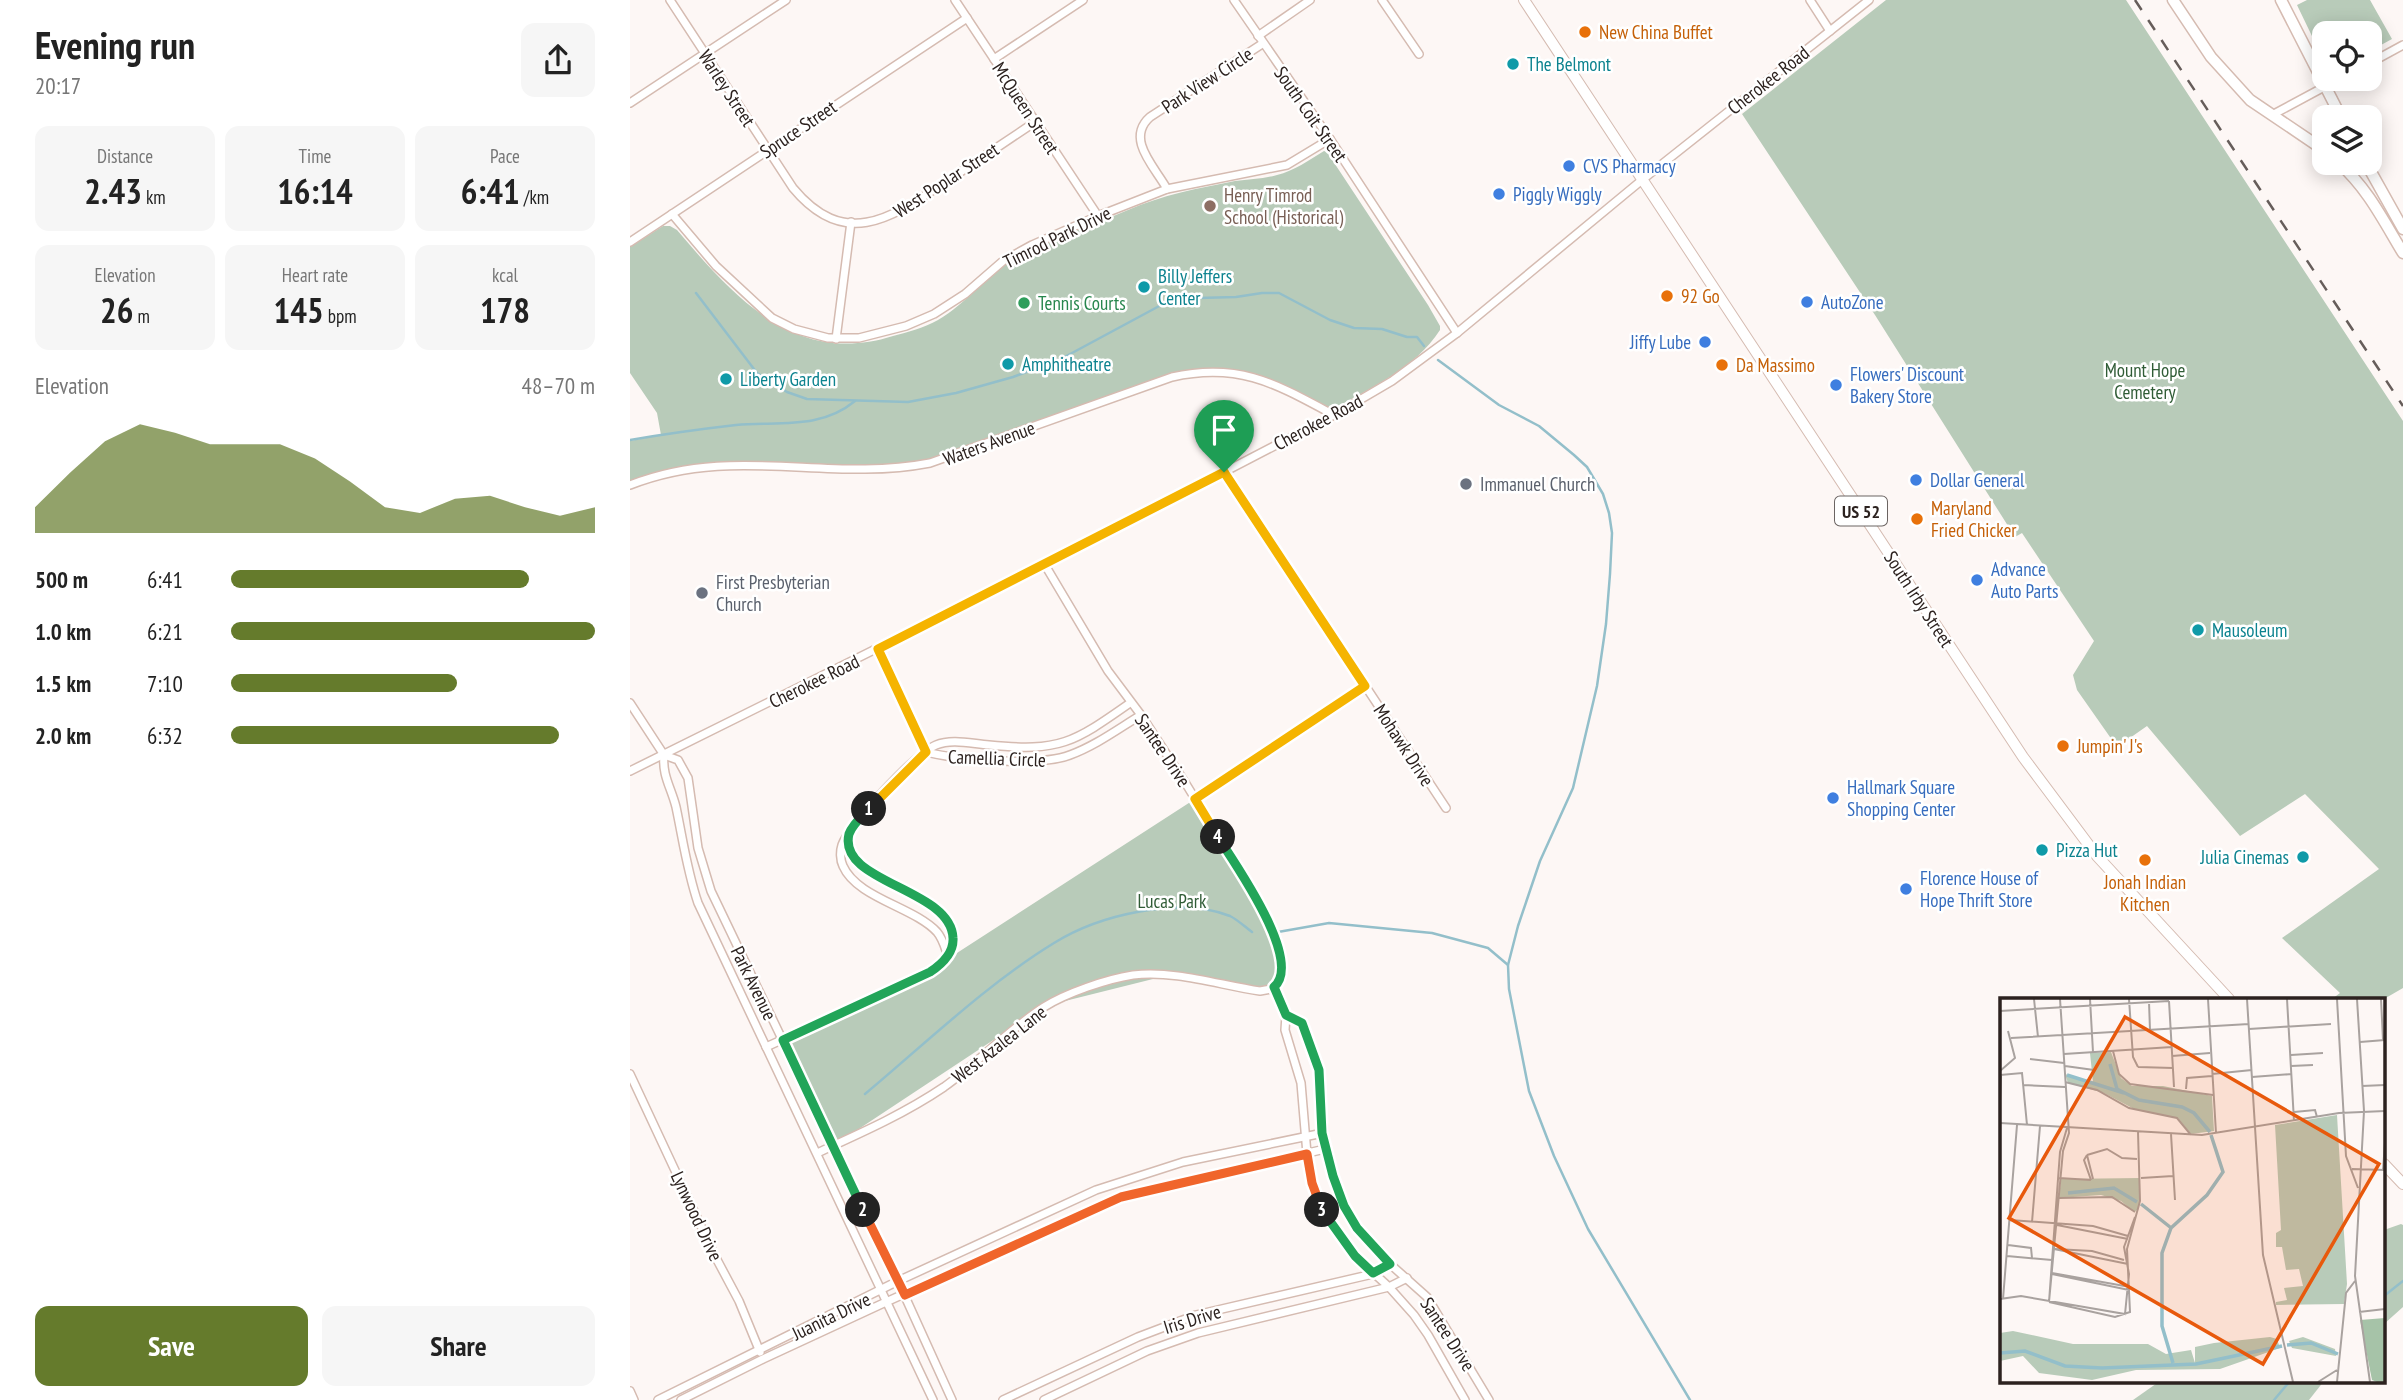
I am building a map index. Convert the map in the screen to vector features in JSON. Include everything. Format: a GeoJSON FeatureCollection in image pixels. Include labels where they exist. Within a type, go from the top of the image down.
{"type":"FeatureCollection","features":[{"type":"Feature","properties":{"kind":"highway"},"geometry":{"type":"LineString","coordinates":[[2173,0],[2221,69],[2250,100],[2312,142]]}},
{"type":"Feature","properties":{"kind":"highway"},"geometry":{"type":"LineString","coordinates":[[2281,0],[2312,59]]}},
{"type":"Feature","properties":{"kind":"highway"},"geometry":{"type":"LineString","coordinates":[[2352,175],[2375,204],[2403,253]]}},
{"type":"Feature","properties":{"kind":"highway"},"geometry":{"type":"LineString","coordinates":[[2373,175],[2403,229]]}},
{"type":"Feature","properties":{"kind":"main road","name":"South Irby Street"},"geometry":{"type":"LineString","coordinates":[[1524,0],[2048,791],[2109,870],[2228,998]]}},
{"type":"Feature","properties":{"kind":"main road"},"geometry":{"type":"LineString","coordinates":[[2386,1166],[2403,1184]]}},
{"type":"Feature","properties":{"kind":"street","name":"Warley Street"},"geometry":{"type":"LineString","coordinates":[[670,0],[793,188],[806,203],[826,216],[851,222]]}},
{"type":"Feature","properties":{"kind":"street"},"geometry":{"type":"LineString","coordinates":[[630,103],[786,0]]}},
{"type":"Feature","properties":{"kind":"street","name":"McQueen Street"},"geometry":{"type":"LineString","coordinates":[[955,0],[1098,216]]}},
{"type":"Feature","properties":{"kind":"street"},"geometry":{"type":"LineString","coordinates":[[994,59],[1083,0]]}},
{"type":"Feature","properties":{"kind":"street","name":"South Coit Street"},"geometry":{"type":"LineString","coordinates":[[1234,0],[1457,333]]}},
{"type":"Feature","properties":{"kind":"street"},"geometry":{"type":"LineString","coordinates":[[1260,40],[1310,0]]}},
{"type":"Feature","properties":{"kind":"street"},"geometry":{"type":"LineString","coordinates":[[1382,0],[1419,54]]}},
{"type":"Feature","properties":{"kind":"street"},"geometry":{"type":"LineString","coordinates":[[1810,0],[1830,31]]}},
{"type":"Feature","properties":{"kind":"street","name":"Cherokee Road"},"geometry":{"type":"LineString","coordinates":[[630,771],[1045,565],[1334,415],[1392,381],[1457,333],[1642,180],[1869,0]]}},
{"type":"Feature","properties":{"kind":"street","name":"Spruce Street"},"geometry":{"type":"LineString","coordinates":[[630,242],[967,18]]}},
{"type":"Feature","properties":{"kind":"street","name":"Park View Circle"},"geometry":{"type":"LineString","coordinates":[[1167,189],[1140,144],[1141,128],[1150,117],[1260,40]]}},
{"type":"Feature","properties":{"kind":"street"},"geometry":{"type":"LineString","coordinates":[[2382,56],[2403,45]]}},
{"type":"Feature","properties":{"kind":"street"},"geometry":{"type":"LineString","coordinates":[[2271,116],[2317,91]]}},
{"type":"Feature","properties":{"kind":"street","name":"West Poplar Street"},"geometry":{"type":"LineString","coordinates":[[851,222],[875,221],[900,212],[1035,121]]}},
{"type":"Feature","properties":{"kind":"street","name":"Timrod Park Drive"},"geometry":{"type":"LineString","coordinates":[[672,214],[707,257],[766,314],[794,329],[836,339],[859,338],[934,314],[965,294],[1003,261],[1098,216],[1167,189],[1287,165],[1329,139]]}},
{"type":"Feature","properties":{"kind":"street"},"geometry":{"type":"LineString","coordinates":[[836,339],[851,222]]}},
{"type":"Feature","properties":{"kind":"street","name":"Waters Avenue"},"geometry":{"type":"LineString","coordinates":[[630,485],[652,476],[703,466],[766,464],[877,469],[930,463],[1172,377],[1208,371],[1261,378],[1334,415]]}},
{"type":"Feature","properties":{"kind":"street","name":"Mohawk Drive"},"geometry":{"type":"LineString","coordinates":[[1224,472],[1446,808]]}},
{"type":"Feature","properties":{"kind":"street","name":"Santee Drive"},"geometry":{"type":"LineString","coordinates":[[1045,565],[1108,671],[1141,715],[1267,918],[1282,964],[1281,979],[1274,987],[1286,1015],[1285,1030],[1301,1083],[1307,1154],[1312,1183],[1321,1207],[1355,1256],[1389,1287],[1429,1335],[1465,1400]]}},
{"type":"Feature","properties":{"kind":"street"},"geometry":{"type":"LineString","coordinates":[[878,649],[926,752]]}},
{"type":"Feature","properties":{"kind":"street"},"geometry":{"type":"LineString","coordinates":[[1195,799],[1365,686]]}},
{"type":"Feature","properties":{"kind":"street","name":"Park Avenue"},"geometry":{"type":"LineString","coordinates":[[630,703],[664,755],[663,770],[676,808],[688,875],[704,915],[933,1400]]}},
{"type":"Feature","properties":{"kind":"street","name":"Camellia Circle"},"geometry":{"type":"LineString","coordinates":[[948,956],[942,940],[931,927],[860,885],[846,871],[842,865],[841,849],[849,833],[878,799],[935,746],[956,742],[1023,748],[1060,744],[1087,733],[1130,703]]}},
{"type":"Feature","properties":{"kind":"street","name":"Camellia Circle"},"geometry":{"type":"LineString","coordinates":[[926,752],[945,757],[1049,761],[1085,749],[1141,715]]}},
{"type":"Feature","properties":{"kind":"street","name":"Park Avenue"},"geometry":{"type":"LineString","coordinates":[[664,755],[678,760],[688,778],[698,848],[712,891],[905,1295],[952,1400]]}},
{"type":"Feature","properties":{"kind":"street"},"geometry":{"type":"LineString","coordinates":[[766,1047],[918,978],[937,967],[948,956],[953,940],[946,919],[932,906],[867,870],[852,851],[849,833]]}},
{"type":"Feature","properties":{"kind":"street","name":"West Azalea Lane"},"geometry":{"type":"LineString","coordinates":[[817,1153],[900,1114],[944,1086],[1045,1006],[1097,985],[1120,978],[1152,974],[1259,991],[1274,987]]}},
{"type":"Feature","properties":{"kind":"street","name":"Santee Drive"},"geometry":{"type":"LineString","coordinates":[[1286,1015],[1302,1023],[1319,1070],[1322,1133],[1344,1206],[1357,1228],[1390,1264],[1427,1297],[1488,1398]]}},
{"type":"Feature","properties":{"kind":"street","name":"Lynwood Drive"},"geometry":{"type":"LineString","coordinates":[[630,1074],[715,1256],[739,1301],[763,1359]]}},
{"type":"Feature","properties":{"kind":"street","name":"Juanita Drive"},"geometry":{"type":"LineString","coordinates":[[658,1400],[898,1281],[1049,1210],[1124,1179],[1183,1162],[1322,1133]]}},
{"type":"Feature","properties":{"kind":"street","name":"Juanita Drive"},"geometry":{"type":"LineString","coordinates":[[681,1400],[886,1302],[1121,1197],[1325,1149]]}},
{"type":"Feature","properties":{"kind":"street","name":"Iris Drive"},"geometry":{"type":"LineString","coordinates":[[1003,1400],[1138,1337],[1196,1315],[1373,1273],[1390,1264]]}},
{"type":"Feature","properties":{"kind":"street","name":"Iris Drive"},"geometry":{"type":"LineString","coordinates":[[1044,1400],[1147,1351],[1198,1333],[1389,1287],[1407,1278]]}},
{"type":"Feature","properties":{"kind":"street"},"geometry":{"type":"LineString","coordinates":[[630,1391],[635,1400]]}},
{"type":"Feature","properties":{"kind":"street"},"geometry":{"type":"LineString","coordinates":[[1477,1400],[1488,1398]]}},
{"type":"Feature","properties":{"kind":"green space","name":"Mount Hope Cemetery"},"geometry":{"type":"Polygon","coordinates":[[[1886,0],[2126,0],[2403,421],[2403,988],[2386,998],[2333,998],[2340,993],[2282,938],[2379,869],[2305,794],[2240,836],[2147,726],[2117,747],[2077,690],[2073,675],[2094,641],[2022,533],[2015,537],[1875,315],[1742,114],[1886,0]]]}},
{"type":"Feature","properties":{"kind":"green space"},"geometry":{"type":"Polygon","coordinates":[[[2307,0],[2370,0],[2382,21],[2312,21],[2312,36],[2297,5],[2307,0]]]}},
{"type":"Feature","properties":{"kind":"green space"},"geometry":{"type":"Polygon","coordinates":[[[2382,21],[2392,39],[2382,44],[2382,21]]]}},
{"type":"Feature","properties":{"kind":"green space"},"geometry":{"type":"Polygon","coordinates":[[[1324,151],[1440,326],[1430,344],[1405,367],[1331,410],[1295,391],[1248,373],[1190,371],[918,463],[870,467],[778,463],[721,464],[662,473],[630,483],[630,441],[661,435],[657,413],[630,373],[630,247],[663,226],[677,230],[721,279],[770,320],[797,334],[826,342],[858,343],[916,330],[933,323],[1016,258],[1057,238],[1167,196],[1283,173],[1324,151]]]}},
{"type":"Feature","properties":{"kind":"green space","name":"Lucas Park"},"geometry":{"type":"Polygon","coordinates":[[[1195,799],[1256,898],[1282,964],[1267,991],[1169,975],[1045,1006],[833,1146],[783,1040],[943,962],[1195,799]]]}},
{"type":"Feature","properties":{"kind":"green space"},"geometry":{"type":"Polygon","coordinates":[[[2403,1225],[2403,1307],[2386,1322],[2386,1229],[2403,1225]]]}},
{"type":"Feature","properties":{"kind":"green space"},"geometry":{"type":"Polygon","coordinates":[[[2159,1382],[2323,1382],[2309,1400],[2133,1400],[2159,1382]]]}},
{"type":"Feature","properties":{"kind":"waterway"},"geometry":{"type":"LineString","coordinates":[[696,293],[757,373],[787,392],[807,399],[908,402],[956,393],[1013,377],[1059,360],[1163,304],[1198,298],[1279,293],[1330,320],[1354,328],[1382,329],[1407,337],[1417,337],[1424,346]]}},
{"type":"Feature","properties":{"kind":"waterway"},"geometry":{"type":"LineString","coordinates":[[1438,360],[1499,405],[1539,426],[1574,455],[1587,467],[1603,494],[1609,513],[1612,533],[1610,574],[1597,686],[1573,788],[1540,861],[1518,926],[1508,965],[1509,989],[1529,1091],[1554,1156],[1588,1229],[1690,1400]]}},
{"type":"Feature","properties":{"kind":"waterway"},"geometry":{"type":"LineString","coordinates":[[630,440],[736,425],[813,420],[842,410],[855,401]]}},
{"type":"Feature","properties":{"kind":"waterway"},"geometry":{"type":"LineString","coordinates":[[865,1094],[957,1015],[1029,959],[1072,933],[1093,924],[1140,912],[1187,908],[1210,910],[1230,916],[1252,932]]}},
{"type":"Feature","properties":{"kind":"waterway"},"geometry":{"type":"LineString","coordinates":[[1278,932],[1329,923],[1432,933],[1488,948],[1508,965]]}},
{"type":"Feature","properties":{"kind":"waterway"},"geometry":{"type":"LineString","coordinates":[[2386,1294],[2403,1281]]}},
{"type":"Feature","properties":{"kind":"waterway"},"geometry":{"type":"LineString","coordinates":[[2274,1400],[2289,1382]]}},
{"type":"Feature","properties":{"kind":"railway"},"geometry":{"type":"LineString","coordinates":[[2135,0],[2403,406]]}},
{"type":"Feature","properties":{"kind":"place","name":"New China Buffet"},"geometry":{"type":"Point","coordinates":[1585,32]}},
{"type":"Feature","properties":{"kind":"place","name":"The Belmont"},"geometry":{"type":"Point","coordinates":[1513,64]}},
{"type":"Feature","properties":{"kind":"place","name":"CVS Pharmacy"},"geometry":{"type":"Point","coordinates":[1569,166]}},
{"type":"Feature","properties":{"kind":"place","name":"Piggly Wiggly"},"geometry":{"type":"Point","coordinates":[1499,194]}},
{"type":"Feature","properties":{"kind":"place","name":"Henry Timrod School (Historical)"},"geometry":{"type":"Point","coordinates":[1210,206]}},
{"type":"Feature","properties":{"kind":"place","name":"Billy Jeffers Center"},"geometry":{"type":"Point","coordinates":[1144,287]}},
{"type":"Feature","properties":{"kind":"place","name":"92 Go"},"geometry":{"type":"Point","coordinates":[1667,296]}},
{"type":"Feature","properties":{"kind":"place","name":"AutoZone"},"geometry":{"type":"Point","coordinates":[1807,302]}},
{"type":"Feature","properties":{"kind":"place","name":"Tennis Courts"},"geometry":{"type":"Point","coordinates":[1024,303]}},
{"type":"Feature","properties":{"kind":"place","name":"Jiffy Lube"},"geometry":{"type":"Point","coordinates":[1705,342]}},
{"type":"Feature","properties":{"kind":"place","name":"Amphitheatre"},"geometry":{"type":"Point","coordinates":[1008,364]}},
{"type":"Feature","properties":{"kind":"place","name":"Da Massimo"},"geometry":{"type":"Point","coordinates":[1722,365]}},
{"type":"Feature","properties":{"kind":"place","name":"Liberty Garden"},"geometry":{"type":"Point","coordinates":[726,379]}},
{"type":"Feature","properties":{"kind":"place","name":"Flowers' Discount Bakery Store"},"geometry":{"type":"Point","coordinates":[1836,385]}},
{"type":"Feature","properties":{"kind":"place","name":"Dollar General"},"geometry":{"type":"Point","coordinates":[1916,480]}},
{"type":"Feature","properties":{"kind":"place","name":"Immanuel Church"},"geometry":{"type":"Point","coordinates":[1466,484]}},
{"type":"Feature","properties":{"kind":"place","name":"Maryland Fried Chicker"},"geometry":{"type":"Point","coordinates":[1917,519]}},
{"type":"Feature","properties":{"kind":"place","name":"Advance Auto Parts"},"geometry":{"type":"Point","coordinates":[1977,580]}},
{"type":"Feature","properties":{"kind":"place","name":"First Presbyterian Church"},"geometry":{"type":"Point","coordinates":[702,593]}},
{"type":"Feature","properties":{"kind":"place","name":"Mausoleum"},"geometry":{"type":"Point","coordinates":[2198,630]}},
{"type":"Feature","properties":{"kind":"place","name":"Jumpin' J's"},"geometry":{"type":"Point","coordinates":[2063,746]}},
{"type":"Feature","properties":{"kind":"place","name":"Hallmark Square Shopping Center"},"geometry":{"type":"Point","coordinates":[1833,798]}},
{"type":"Feature","properties":{"kind":"place","name":"Pizza Hut"},"geometry":{"type":"Point","coordinates":[2042,850]}},
{"type":"Feature","properties":{"kind":"place","name":"Julia Cinemas"},"geometry":{"type":"Point","coordinates":[2303,857]}},
{"type":"Feature","properties":{"kind":"place","name":"Jonah Indian Kitchen"},"geometry":{"type":"Point","coordinates":[2145,860]}},
{"type":"Feature","properties":{"kind":"place","name":"Florence House of Hope Thrift Store"},"geometry":{"type":"Point","coordinates":[1906,889]}},
{"type":"Feature","properties":{"kind":"route"},"geometry":{"type":"LineString","coordinates":[[1224,472],[1365,686],[1195,799],[1267,918],[1283,971],[1279,983],[1274,987],[1286,1015],[1302,1023],[1319,1070],[1322,1133],[1333,1176],[1344,1206],[1357,1228],[1390,1264],[1373,1273],[1355,1256],[1327,1219],[1312,1183],[1307,1154],[1121,1197],[905,1295],[783,1040],[930,972],[943,962],[951,950],[952,932],[941,912],[867,870],[855,858],[849,842],[849,833],[853,827],[926,752],[878,649],[1224,472]]}}]}
